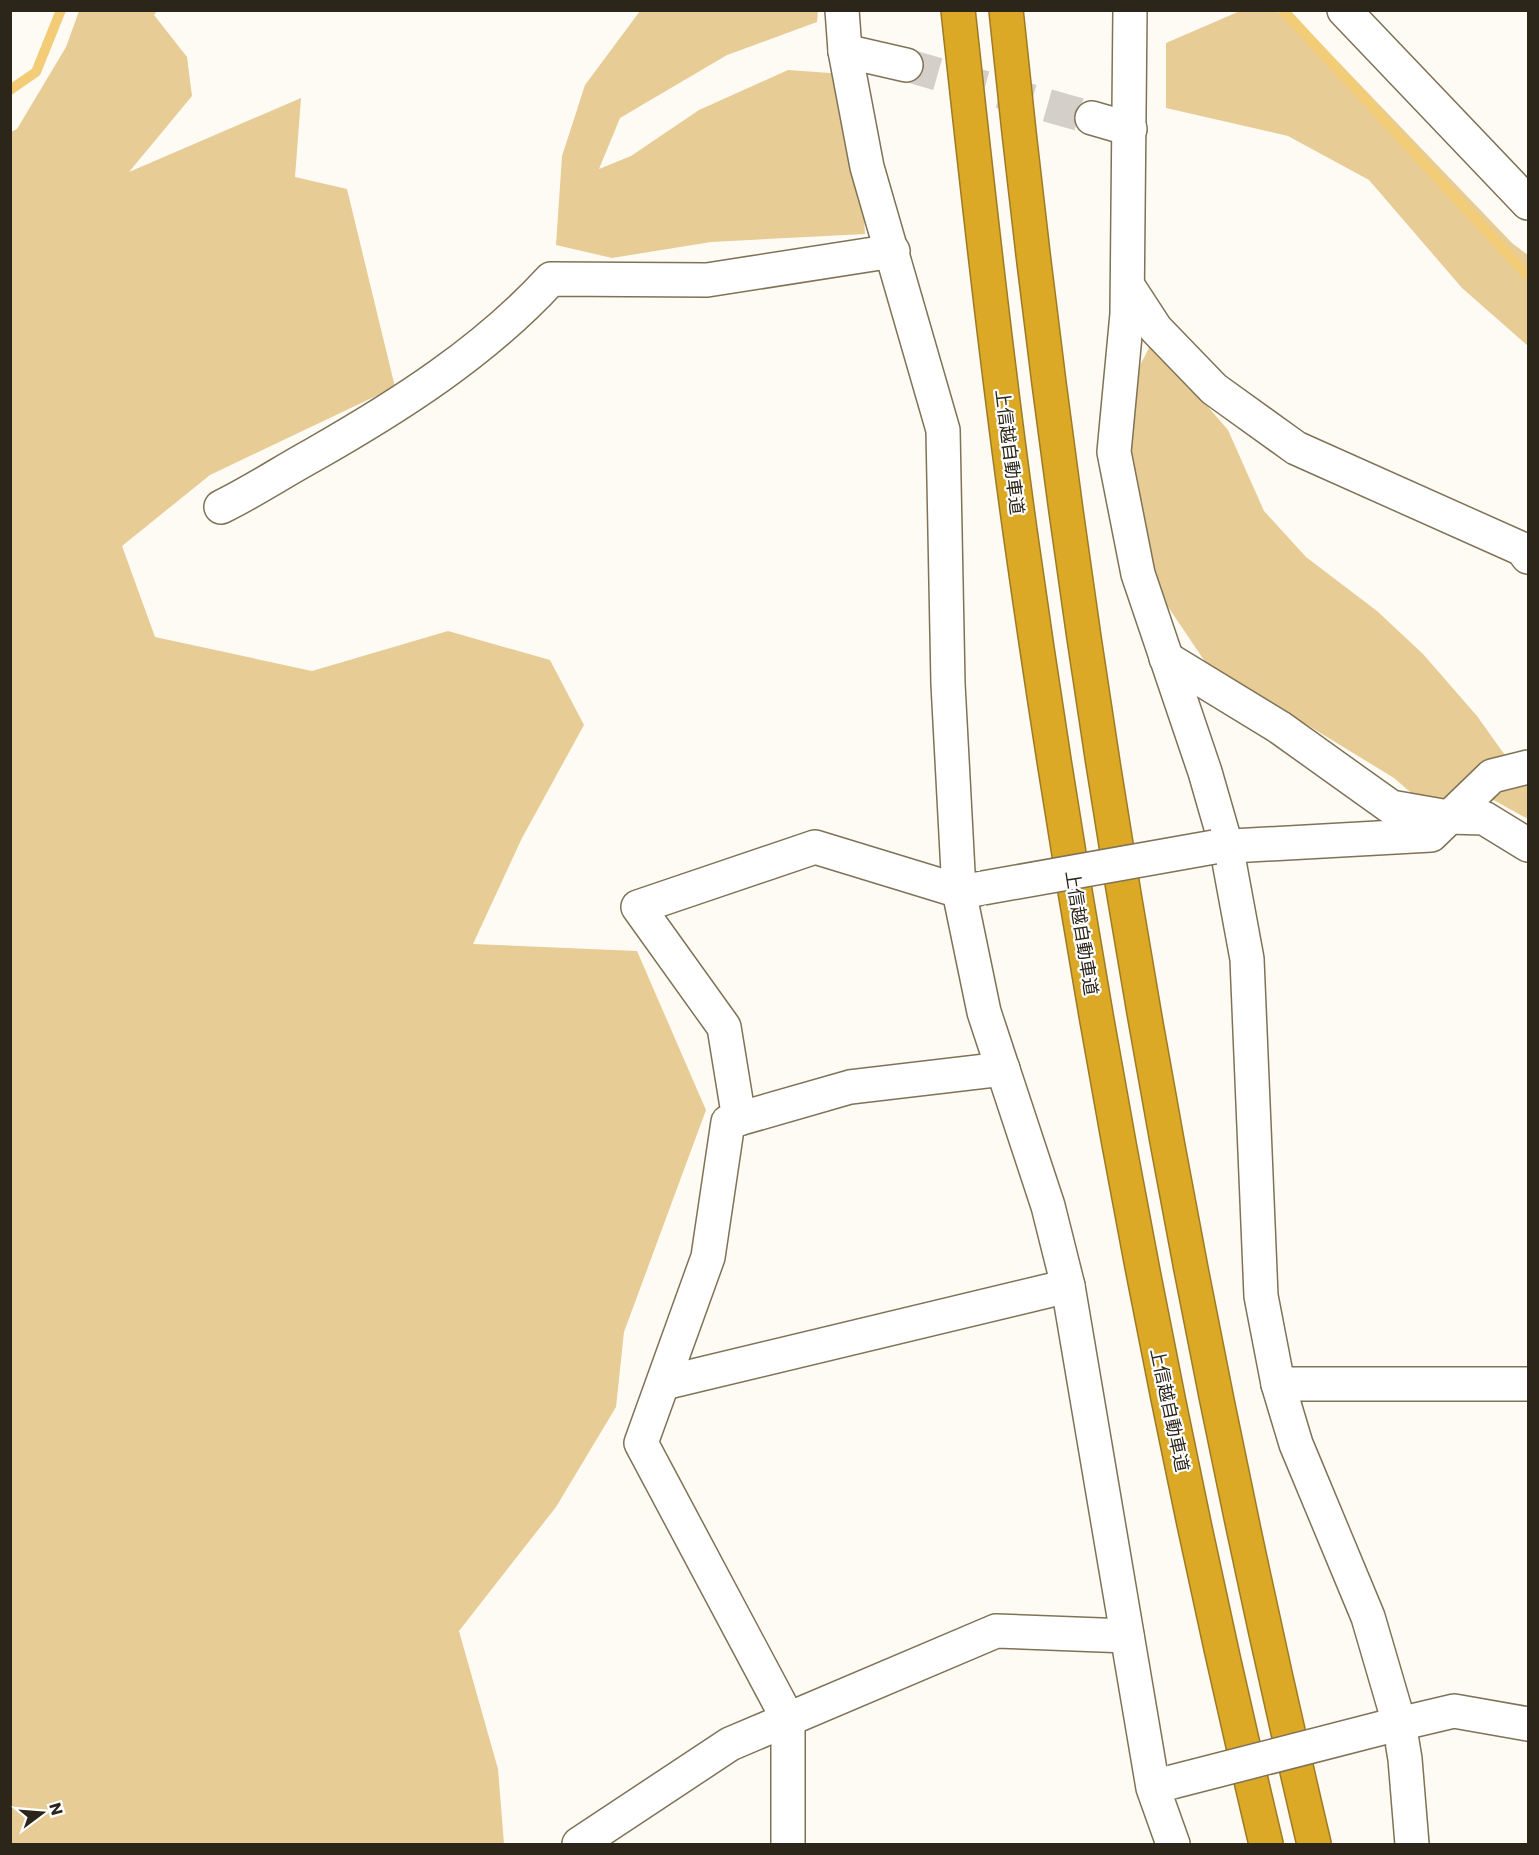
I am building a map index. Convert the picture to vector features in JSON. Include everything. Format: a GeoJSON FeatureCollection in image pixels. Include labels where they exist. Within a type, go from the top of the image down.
{"type":"FeatureCollection","features":[{"type":"Feature","properties":{"kind":"highway","name":"上信越自動車道"},"geometry":{"type":"LineString","coordinates":[[958,10],[1020,530],[1082,939],[1158,1354],[1266,1845]]}},
{"type":"Feature","properties":{"kind":"highway"},"geometry":{"type":"LineString","coordinates":[[1006,10],[1043,332],[1131,928],[1208,1352],[1250,1561],[1314,1845]]}},
{"type":"Feature","properties":{"kind":"street"},"geometry":{"type":"LineString","coordinates":[[842,10],[845,51],[867,167],[944,430],[948,684],[984,1012],[1048,1206],[1068,1286],[1128,1636],[1162,1785],[1173,1845]]}},
{"type":"Feature","properties":{"kind":"street"},"geometry":{"type":"LineString","coordinates":[[1130,10],[1128,286],[1114,452],[1138,574],[1205,772],[1247,959],[1261,1296],[1278,1384],[1296,1444],[1368,1617],[1390,1726],[1405,1759],[1412,1845]]}},
{"type":"Feature","properties":{"kind":"street"},"geometry":{"type":"LineString","coordinates":[[1344,10],[1528,203]]}},
{"type":"Feature","properties":{"kind":"street"},"geometry":{"type":"LineString","coordinates":[[845,51],[906,65]]}},
{"type":"Feature","properties":{"kind":"street"},"geometry":{"type":"LineString","coordinates":[[1092,118],[1130,129]]}},
{"type":"Feature","properties":{"kind":"street"},"geometry":{"type":"LineString","coordinates":[[221,507],[392,410],[478,347],[529,303],[551,279],[707,280],[893,251]]}},
{"type":"Feature","properties":{"kind":"street"},"geometry":{"type":"LineString","coordinates":[[1128,286],[1156,329],[1215,389],[1296,448],[1522,549],[1528,557]]}},
{"type":"Feature","properties":{"kind":"street"},"geometry":{"type":"LineString","coordinates":[[1166,658],[1279,727],[1391,807],[1448,817],[1484,818],[1528,844]]}},
{"type":"Feature","properties":{"kind":"street"},"geometry":{"type":"LineString","coordinates":[[739,1119],[724,1027],[638,907],[815,847],[971,890],[1220,846],[1431,835],[1492,776],[1528,767]]}},
{"type":"Feature","properties":{"kind":"street"},"geometry":{"type":"LineString","coordinates":[[788,1845],[788,1719],[641,1443],[708,1257],[728,1122],[850,1087],[1003,1069]]}},
{"type":"Feature","properties":{"kind":"street"},"geometry":{"type":"LineString","coordinates":[[664,1383],[1068,1286]]}},
{"type":"Feature","properties":{"kind":"street"},"geometry":{"type":"LineString","coordinates":[[1278,1384],[1528,1384]]}},
{"type":"Feature","properties":{"kind":"street"},"geometry":{"type":"LineString","coordinates":[[579,1845],[730,1744],[996,1631],[1128,1636]]}},
{"type":"Feature","properties":{"kind":"street"},"geometry":{"type":"LineString","coordinates":[[1162,1785],[1454,1711],[1528,1724]]}},
{"type":"Feature","properties":{"kind":"shaded area"},"geometry":{"type":"Polygon","coordinates":[[[79,11],[157,11],[154,15],[187,57],[192,96],[129,172],[301,98],[295,177],[347,189],[395,387],[210,475],[122,546],[155,637],[312,671],[448,631],[550,660],[584,725],[522,838],[473,944],[637,951],[706,1110],[624,1332],[616,1407],[556,1507],[459,1631],[498,1769],[504,1844],[11,1844],[11,132],[17,129],[66,47],[79,11]]]}},
{"type":"Feature","properties":{"kind":"shaded area"},"geometry":{"type":"Polygon","coordinates":[[[640,11],[818,11],[817,22],[727,55],[620,118],[599,169],[631,156],[699,110],[788,70],[844,74],[859,130],[865,234],[711,242],[612,258],[556,245],[562,156],[585,85],[640,11]]]}},
{"type":"Feature","properties":{"kind":"shaded area"},"geometry":{"type":"Polygon","coordinates":[[[1240,11],[1275,11],[1301,23],[1512,243],[1528,255],[1528,346],[1462,288],[1369,180],[1288,136],[1166,108],[1166,43],[1240,11]]]}},
{"type":"Feature","properties":{"kind":"shaded area"},"geometry":{"type":"Polygon","coordinates":[[[1152,342],[1228,430],[1264,511],[1306,557],[1377,611],[1423,654],[1477,716],[1512,765],[1528,763],[1528,819],[1488,797],[1423,803],[1394,778],[1206,663],[1160,595],[1124,460],[1134,377],[1152,342]]]}},
{"type":"Feature","properties":{"kind":"waterway"},"geometry":{"type":"LineString","coordinates":[[10,90],[36,72],[61,10]]}},
{"type":"Feature","properties":{"kind":"waterway"},"geometry":{"type":"LineString","coordinates":[[1283,10],[1528,276]]}},
{"type":"Feature","properties":{"kind":"tunnel"},"geometry":{"type":"LineString","coordinates":[[906,65],[1092,118]]}}]}
